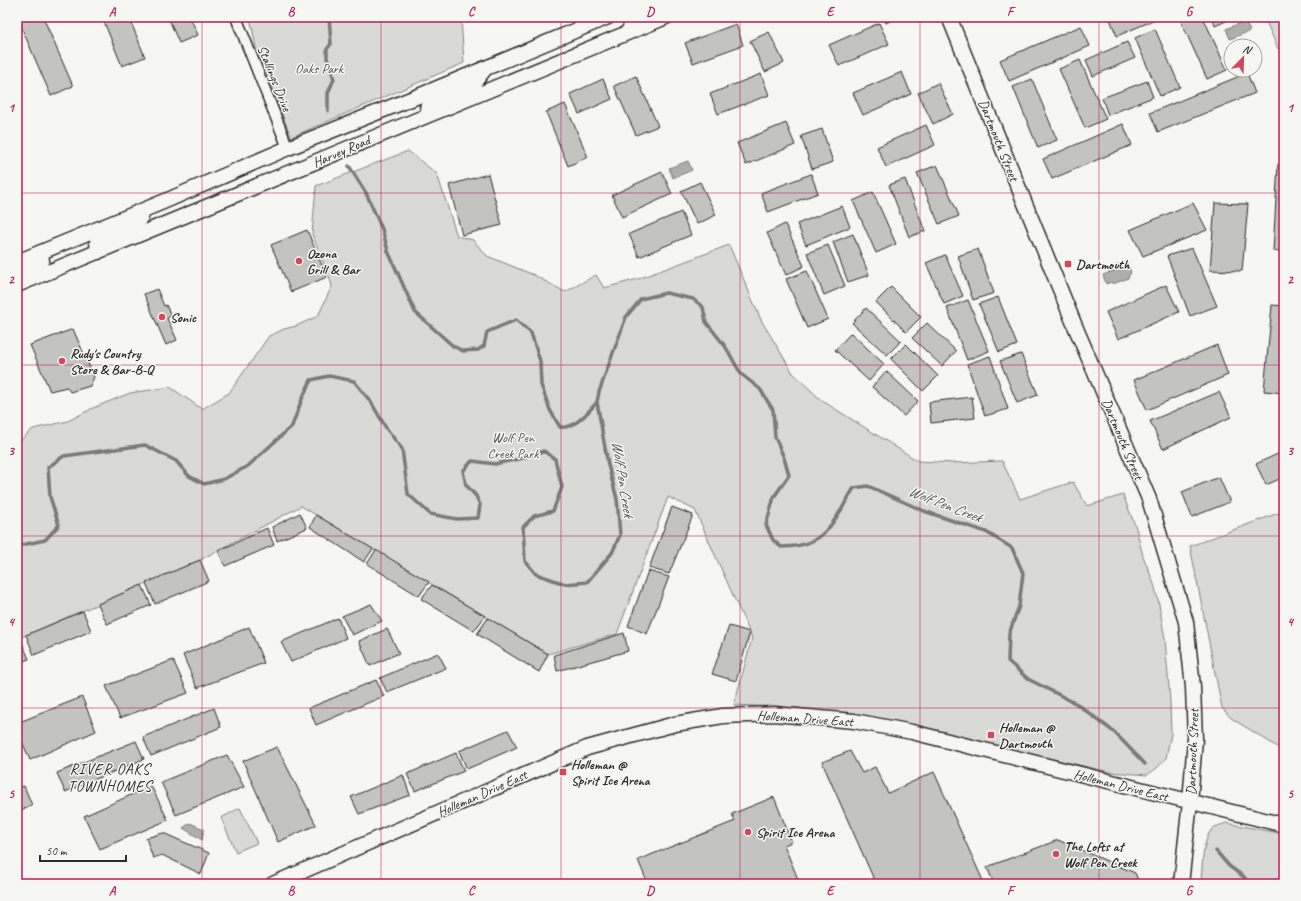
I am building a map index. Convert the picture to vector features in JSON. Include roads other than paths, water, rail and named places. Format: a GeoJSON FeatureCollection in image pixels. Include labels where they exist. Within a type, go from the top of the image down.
{"type":"FeatureCollection","features":[{"type":"Feature","properties":{"kind":"street","name":"Stallings Drive"},"geometry":{"type":"LineString","coordinates":[[236,17],[288,148]]}},
{"type":"Feature","properties":{"kind":"street","name":"Harvey Road"},"geometry":{"type":"LineString","coordinates":[[17,262],[288,148],[608,17]]}},
{"type":"Feature","properties":{"kind":"street"},"geometry":{"type":"LineString","coordinates":[[628,32],[635,18],[638,17]]}},
{"type":"Feature","properties":{"kind":"street","name":"Harvey Road"},"geometry":{"type":"LineString","coordinates":[[17,286],[428,114],[666,17]]}},
{"type":"Feature","properties":{"kind":"street","name":"Dartmouth Street"},"geometry":{"type":"LineString","coordinates":[[949,17],[1075,326],[1149,499],[1186,622],[1193,687],[1195,740],[1181,884]]}},
{"type":"Feature","properties":{"kind":"street"},"geometry":{"type":"LineString","coordinates":[[428,114],[428,104],[473,84],[487,67]]}},
{"type":"Feature","properties":{"kind":"street"},"geometry":{"type":"LineString","coordinates":[[98,252],[97,242],[138,223],[145,209]]}},
{"type":"Feature","properties":{"kind":"street"},"geometry":{"type":"LineString","coordinates":[[17,274],[39,265],[42,261],[41,252]]}},
{"type":"Feature","properties":{"kind":"street","name":"Holleman Drive East"},"geometry":{"type":"LineString","coordinates":[[273,884],[587,748],[675,724],[723,716],[774,714],[854,721],[912,732],[1284,826]]}},
{"type":"Feature","properties":{"kind":"waterway"},"geometry":{"type":"LineString","coordinates":[[328,111],[328,93],[334,79],[327,58],[327,49],[331,44],[329,17]]}},
{"type":"Feature","properties":{"kind":"waterway"},"geometry":{"type":"LineString","coordinates":[[349,166],[366,193],[382,229],[388,251],[415,312],[453,346],[463,351],[478,350],[484,346],[487,332],[516,320],[531,333],[540,361],[541,385],[550,410],[560,427],[566,427],[576,423],[597,402]]}},
{"type":"Feature","properties":{"kind":"waterway","name":"Wolf Pen Creek"},"geometry":{"type":"LineString","coordinates":[[17,546],[45,540],[59,525],[50,497],[48,467],[64,456],[145,445],[176,461],[189,476],[204,484],[224,479],[248,466],[292,426],[311,380],[329,376],[354,381],[371,402],[386,428],[402,449],[408,494],[430,514],[457,519],[478,518],[480,505],[476,496],[466,485],[463,471],[472,461],[495,464],[519,459],[544,451],[555,459],[562,487],[553,511],[534,516],[523,527],[525,561],[536,574],[565,584],[587,582],[612,553],[620,535],[617,499],[608,465],[597,402],[599,392],[626,317],[641,299],[666,293],[693,299],[703,307],[706,322],[725,346],[741,374],[760,389],[773,410],[775,437],[789,475],[774,497],[766,525],[773,540],[781,547],[789,547],[814,540],[826,531],[854,488],[868,486],[924,511],[986,532],[1012,548],[1023,573],[1019,606],[1009,634],[1008,661],[1028,679],[1077,704],[1114,732],[1145,764]]}},
{"type":"Feature","properties":{"kind":"waterway","name":"Wolf Pen Creek"},"geometry":{"type":"LineString","coordinates":[[1216,851],[1229,866],[1244,877],[1249,884]]}},
{"type":"Feature","properties":{"kind":"place","name":"Ozona Grill & Bar"},"geometry":{"type":"Point","coordinates":[299,261]}},
{"type":"Feature","properties":{"kind":"place","name":"Dartmouth"},"geometry":{"type":"Point","coordinates":[1068,264]}},
{"type":"Feature","properties":{"kind":"place","name":"Sonic"},"geometry":{"type":"Point","coordinates":[162,317]}},
{"type":"Feature","properties":{"kind":"place","name":"Rudy's Country Store & Bar-B-Q"},"geometry":{"type":"Point","coordinates":[62,361]}},
{"type":"Feature","properties":{"kind":"place","name":"Holleman @ Dartmouth"},"geometry":{"type":"Point","coordinates":[991,735]}},
{"type":"Feature","properties":{"kind":"place","name":"Holleman @ Spirit Ice Arena"},"geometry":{"type":"Point","coordinates":[563,772]}},
{"type":"Feature","properties":{"kind":"place","name":"Spirit Ice Arena"},"geometry":{"type":"Point","coordinates":[748,832]}},
{"type":"Feature","properties":{"kind":"place","name":"The Lofts at Wolf Pen Creek"},"geometry":{"type":"Point","coordinates":[1056,854]}},
{"type":"Feature","properties":{"kind":"district","name":"RIVER OAKS TOWNHOMES"},"geometry":{"type":"Point","coordinates":[110,778]}},
{"type":"Feature","properties":{"kind":"park label","name":"Oaks Park"},"geometry":{"type":"Point","coordinates":[319,68]}},
{"type":"Feature","properties":{"kind":"park label","name":"Wolf Pen Creek Park"},"geometry":{"type":"Point","coordinates":[513,446]}}]}
